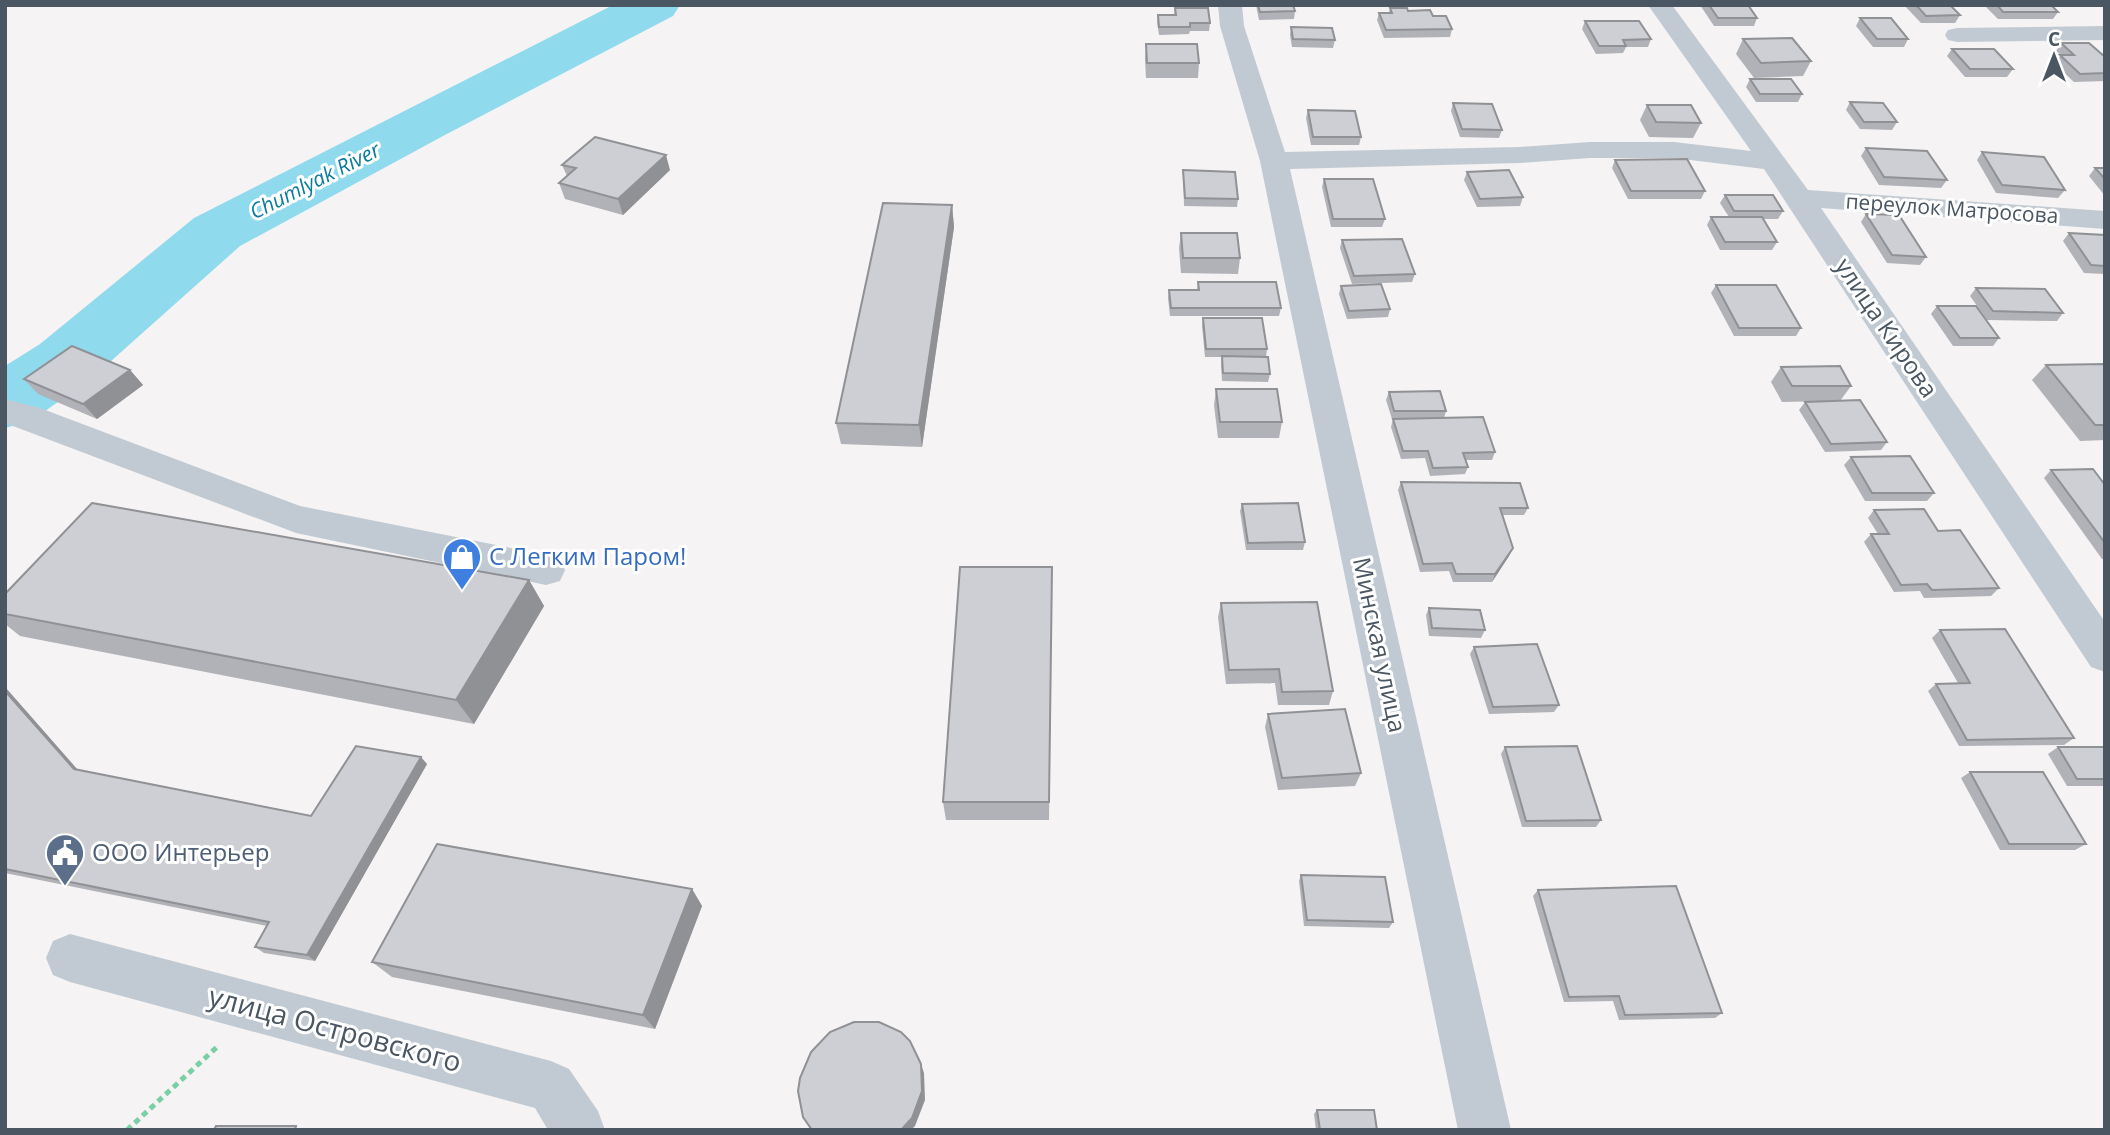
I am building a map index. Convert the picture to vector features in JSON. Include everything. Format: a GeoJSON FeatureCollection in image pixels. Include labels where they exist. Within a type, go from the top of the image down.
{"type":"FeatureCollection","features":[{"type":"Feature","properties":{"kind":"street","name":"Минская улица"},"geometry":{"type":"LineString","coordinates":[[1230,5],[1232,26],[1274,161],[1485,1130]]}},
{"type":"Feature","properties":{"kind":"street","name":"улица Кирова"},"geometry":{"type":"LineString","coordinates":[[1660,5],[2089,606],[2105,655]]}},
{"type":"Feature","properties":{"kind":"street"},"geometry":{"type":"LineString","coordinates":[[1957,35],[2105,33]]}},
{"type":"Feature","properties":{"kind":"street"},"geometry":{"type":"LineString","coordinates":[[1274,161],[1674,150],[1773,162]]}},
{"type":"Feature","properties":{"kind":"street","name":"переулок Матросова"},"geometry":{"type":"LineString","coordinates":[[1799,198],[2105,220]]}},
{"type":"Feature","properties":{"kind":"street"},"geometry":{"type":"LineString","coordinates":[[6,411],[29,417],[296,519],[546,570]]}},
{"type":"Feature","properties":{"kind":"street","name":"улица Островского"},"geometry":{"type":"LineString","coordinates":[[70,958],[551,1087],[579,1130]]}},
{"type":"Feature","properties":{"kind":"path"},"geometry":{"type":"LineString","coordinates":[[127,1130],[259,1009]]}},
{"type":"Feature","properties":{"kind":"building"},"geometry":{"type":"Polygon","coordinates":[[[1258,5],[1293,5],[1295,11],[1260,12],[1258,5]]]}},
{"type":"Feature","properties":{"kind":"building"},"geometry":{"type":"Polygon","coordinates":[[[1709,5],[1748,5],[1757,18],[1718,18],[1709,5]]]}},
{"type":"Feature","properties":{"kind":"building"},"geometry":{"type":"Polygon","coordinates":[[[1916,5],[1950,5],[1960,15],[1926,16],[1916,5]]]}},
{"type":"Feature","properties":{"kind":"building"},"geometry":{"type":"Polygon","coordinates":[[[1997,5],[2051,5],[2058,12],[2003,12],[1997,5]]]}},
{"type":"Feature","properties":{"kind":"building"},"geometry":{"type":"Polygon","coordinates":[[[1175,8],[1208,8],[1210,23],[1190,23],[1190,27],[1159,27],[1158,15],[1176,15],[1175,8]]]}},
{"type":"Feature","properties":{"kind":"building"},"geometry":{"type":"Polygon","coordinates":[[[1390,8],[1430,10],[1433,16],[1446,16],[1452,29],[1386,30],[1379,13],[1392,13],[1390,8]]]}},
{"type":"Feature","properties":{"kind":"building"},"geometry":{"type":"Polygon","coordinates":[[[1860,18],[1891,18],[1908,39],[1877,39],[1860,18]]]}},
{"type":"Feature","properties":{"kind":"building"},"geometry":{"type":"Polygon","coordinates":[[[1585,21],[1639,21],[1651,39],[1623,40],[1626,46],[1599,46],[1585,21]]]}},
{"type":"Feature","properties":{"kind":"building"},"geometry":{"type":"Polygon","coordinates":[[[1291,27],[1332,28],[1335,40],[1293,39],[1291,27]]]}},
{"type":"Feature","properties":{"kind":"building"},"geometry":{"type":"Polygon","coordinates":[[[1792,38],[1811,61],[1761,63],[1743,39],[1792,38]]]}},
{"type":"Feature","properties":{"kind":"building"},"geometry":{"type":"Polygon","coordinates":[[[2061,43],[2089,43],[2105,57],[2105,73],[2080,74],[2060,55],[2074,55],[2061,43]]]}},
{"type":"Feature","properties":{"kind":"building"},"geometry":{"type":"Polygon","coordinates":[[[1146,44],[1197,44],[1199,63],[1147,63],[1146,44]]]}},
{"type":"Feature","properties":{"kind":"building"},"geometry":{"type":"Polygon","coordinates":[[[1952,49],[1994,49],[2013,69],[1970,69],[1952,49]]]}},
{"type":"Feature","properties":{"kind":"building"},"geometry":{"type":"Polygon","coordinates":[[[1750,79],[1791,79],[1802,94],[1760,94],[1750,79]]]}},
{"type":"Feature","properties":{"kind":"building"},"geometry":{"type":"Polygon","coordinates":[[[1850,102],[1883,103],[1897,122],[1864,122],[1850,102]]]}},
{"type":"Feature","properties":{"kind":"building"},"geometry":{"type":"Polygon","coordinates":[[[1453,103],[1492,104],[1502,130],[1462,129],[1453,103]]]}},
{"type":"Feature","properties":{"kind":"building"},"geometry":{"type":"Polygon","coordinates":[[[1647,105],[1691,105],[1701,123],[1656,122],[1647,105]]]}},
{"type":"Feature","properties":{"kind":"building"},"geometry":{"type":"Polygon","coordinates":[[[1308,110],[1355,111],[1361,137],[1313,137],[1308,110]]]}},
{"type":"Feature","properties":{"kind":"building"},"geometry":{"type":"Polygon","coordinates":[[[595,137],[666,155],[618,199],[559,183],[576,168],[562,165],[595,137]]]}},
{"type":"Feature","properties":{"kind":"building"},"geometry":{"type":"Polygon","coordinates":[[[1866,148],[1927,151],[1947,180],[1884,177],[1866,148]]]}},
{"type":"Feature","properties":{"kind":"building"},"geometry":{"type":"Polygon","coordinates":[[[1982,152],[2044,157],[2065,190],[2002,185],[1982,152]]]}},
{"type":"Feature","properties":{"kind":"building"},"geometry":{"type":"Polygon","coordinates":[[[1687,159],[1705,191],[1631,191],[1615,160],[1687,159]]]}},
{"type":"Feature","properties":{"kind":"building"},"geometry":{"type":"Polygon","coordinates":[[[2095,168],[2105,168],[2105,179],[2095,168]]]}},
{"type":"Feature","properties":{"kind":"building"},"geometry":{"type":"Polygon","coordinates":[[[1183,170],[1235,172],[1238,199],[1185,198],[1183,170]]]}},
{"type":"Feature","properties":{"kind":"building"},"geometry":{"type":"Polygon","coordinates":[[[1509,170],[1523,197],[1480,199],[1467,172],[1509,170]]]}},
{"type":"Feature","properties":{"kind":"building"},"geometry":{"type":"Polygon","coordinates":[[[1324,179],[1373,179],[1385,219],[1333,219],[1324,179]]]}},
{"type":"Feature","properties":{"kind":"building"},"geometry":{"type":"Polygon","coordinates":[[[1725,195],[1773,195],[1783,211],[1734,211],[1725,195]]]}},
{"type":"Feature","properties":{"kind":"building"},"geometry":{"type":"Polygon","coordinates":[[[883,203],[952,205],[919,425],[836,423],[883,203]]]}},
{"type":"Feature","properties":{"kind":"building"},"geometry":{"type":"Polygon","coordinates":[[[1866,214],[1899,215],[1926,257],[1892,255],[1866,214]]]}},
{"type":"Feature","properties":{"kind":"building"},"geometry":{"type":"Polygon","coordinates":[[[1711,217],[1762,217],[1777,242],[1725,242],[1711,217]]]}},
{"type":"Feature","properties":{"kind":"building"},"geometry":{"type":"Polygon","coordinates":[[[1181,233],[1237,233],[1240,258],[1183,258],[1181,233]]]}},
{"type":"Feature","properties":{"kind":"building"},"geometry":{"type":"Polygon","coordinates":[[[2069,233],[2105,235],[2105,266],[2091,265],[2069,233]]]}},
{"type":"Feature","properties":{"kind":"building"},"geometry":{"type":"Polygon","coordinates":[[[1402,239],[1415,274],[1354,276],[1342,240],[1402,239]]]}},
{"type":"Feature","properties":{"kind":"building"},"geometry":{"type":"Polygon","coordinates":[[[1198,282],[1276,282],[1281,308],[1171,308],[1169,290],[1199,290],[1198,282]]]}},
{"type":"Feature","properties":{"kind":"building"},"geometry":{"type":"Polygon","coordinates":[[[1381,284],[1390,309],[1349,311],[1341,286],[1381,284]]]}},
{"type":"Feature","properties":{"kind":"building"},"geometry":{"type":"Polygon","coordinates":[[[1716,285],[1776,285],[1801,328],[1739,328],[1716,285]]]}},
{"type":"Feature","properties":{"kind":"building"},"geometry":{"type":"Polygon","coordinates":[[[1976,288],[2045,289],[2063,313],[1993,311],[1976,288]]]}},
{"type":"Feature","properties":{"kind":"building"},"geometry":{"type":"Polygon","coordinates":[[[1937,306],[1976,306],[1999,338],[1960,338],[1937,306]]]}},
{"type":"Feature","properties":{"kind":"building"},"geometry":{"type":"Polygon","coordinates":[[[1203,318],[1262,318],[1267,349],[1206,349],[1203,318]]]}},
{"type":"Feature","properties":{"kind":"building"},"geometry":{"type":"Polygon","coordinates":[[[72,346],[130,370],[83,404],[24,379],[72,346]]]}},
{"type":"Feature","properties":{"kind":"building"},"geometry":{"type":"Polygon","coordinates":[[[1222,356],[1268,357],[1270,374],[1223,373],[1222,356]]]}},
{"type":"Feature","properties":{"kind":"building"},"geometry":{"type":"Polygon","coordinates":[[[2105,364],[2105,425],[2095,425],[2046,365],[2105,364]]]}},
{"type":"Feature","properties":{"kind":"building"},"geometry":{"type":"Polygon","coordinates":[[[1840,366],[1851,386],[1792,386],[1781,367],[1840,366]]]}},
{"type":"Feature","properties":{"kind":"building"},"geometry":{"type":"Polygon","coordinates":[[[1216,389],[1277,389],[1282,422],[1220,422],[1216,389]]]}},
{"type":"Feature","properties":{"kind":"building"},"geometry":{"type":"Polygon","coordinates":[[[1440,391],[1446,411],[1394,411],[1389,392],[1440,391]]]}},
{"type":"Feature","properties":{"kind":"building"},"geometry":{"type":"Polygon","coordinates":[[[1860,400],[1887,442],[1831,444],[1805,402],[1860,400]]]}},
{"type":"Feature","properties":{"kind":"building"},"geometry":{"type":"Polygon","coordinates":[[[1483,417],[1495,452],[1463,453],[1468,467],[1433,468],[1428,451],[1403,451],[1393,419],[1483,417]]]}},
{"type":"Feature","properties":{"kind":"building"},"geometry":{"type":"Polygon","coordinates":[[[1910,456],[1934,493],[1872,493],[1851,457],[1910,456]]]}},
{"type":"Feature","properties":{"kind":"building"},"geometry":{"type":"Polygon","coordinates":[[[2093,469],[2105,485],[2105,543],[2051,470],[2093,469]]]}},
{"type":"Feature","properties":{"kind":"building"},"geometry":{"type":"Polygon","coordinates":[[[1401,482],[1520,483],[1528,508],[1500,508],[1513,548],[1495,574],[1456,574],[1452,563],[1423,564],[1401,482]]]}},
{"type":"Feature","properties":{"kind":"building"},"geometry":{"type":"Polygon","coordinates":[[[92,503],[529,580],[456,700],[5,614],[5,594],[92,503]]]}},
{"type":"Feature","properties":{"kind":"building"},"geometry":{"type":"Polygon","coordinates":[[[1298,503],[1305,542],[1248,543],[1242,504],[1298,503]]]}},
{"type":"Feature","properties":{"kind":"building"},"geometry":{"type":"Polygon","coordinates":[[[1924,509],[1938,531],[1960,530],[1999,588],[1932,590],[1927,584],[1901,585],[1871,534],[1889,534],[1874,510],[1924,509]]]}},
{"type":"Feature","properties":{"kind":"building"},"geometry":{"type":"Polygon","coordinates":[[[960,567],[1052,567],[1049,802],[943,802],[960,567]]]}},
{"type":"Feature","properties":{"kind":"building"},"geometry":{"type":"Polygon","coordinates":[[[1317,602],[1333,691],[1282,692],[1279,669],[1229,670],[1221,603],[1317,602]]]}},
{"type":"Feature","properties":{"kind":"building"},"geometry":{"type":"Polygon","coordinates":[[[1429,608],[1480,610],[1485,630],[1432,628],[1429,608]]]}},
{"type":"Feature","properties":{"kind":"building"},"geometry":{"type":"Polygon","coordinates":[[[2005,629],[2074,738],[1967,740],[1936,684],[1970,683],[1940,630],[2005,629]]]}},
{"type":"Feature","properties":{"kind":"building"},"geometry":{"type":"Polygon","coordinates":[[[1537,644],[1559,705],[1493,707],[1474,647],[1537,644]]]}},
{"type":"Feature","properties":{"kind":"building"},"geometry":{"type":"Polygon","coordinates":[[[5,691],[74,769],[311,816],[356,746],[421,757],[307,955],[255,947],[269,922],[5,869],[5,691]]]}},
{"type":"Feature","properties":{"kind":"building"},"geometry":{"type":"Polygon","coordinates":[[[1345,709],[1361,773],[1282,778],[1268,714],[1345,709]]]}},
{"type":"Feature","properties":{"kind":"building"},"geometry":{"type":"Polygon","coordinates":[[[1577,746],[1601,820],[1526,821],[1505,747],[1577,746]]]}},
{"type":"Feature","properties":{"kind":"building"},"geometry":{"type":"Polygon","coordinates":[[[2058,747],[2105,747],[2105,779],[2077,779],[2058,747]]]}},
{"type":"Feature","properties":{"kind":"building"},"geometry":{"type":"Polygon","coordinates":[[[1970,772],[2043,772],[2086,844],[2009,844],[1970,772]]]}},
{"type":"Feature","properties":{"kind":"building"},"geometry":{"type":"Polygon","coordinates":[[[437,844],[692,889],[643,1015],[372,962],[437,844]]]}},
{"type":"Feature","properties":{"kind":"building"},"geometry":{"type":"Polygon","coordinates":[[[1301,875],[1385,877],[1393,922],[1307,920],[1301,875]]]}},
{"type":"Feature","properties":{"kind":"building"},"geometry":{"type":"Polygon","coordinates":[[[1676,886],[1722,1013],[1625,1015],[1619,996],[1569,997],[1538,890],[1676,886]]]}},
{"type":"Feature","properties":{"kind":"building"},"geometry":{"type":"Polygon","coordinates":[[[854,1022],[879,1022],[901,1032],[910,1041],[921,1064],[922,1091],[912,1118],[901,1130],[812,1130],[803,1117],[798,1091],[800,1078],[811,1052],[830,1032],[854,1022]]]}},
{"type":"Feature","properties":{"kind":"building"},"geometry":{"type":"Polygon","coordinates":[[[1317,1110],[1374,1110],[1377,1130],[1320,1130],[1317,1110]]]}},
{"type":"Feature","properties":{"kind":"building"},"geometry":{"type":"Polygon","coordinates":[[[216,1126],[296,1126],[295,1130],[214,1130],[216,1126]]]}},
{"type":"Feature","properties":{"kind":"waterway","name":"Chumlyak River"},"geometry":{"type":"LineString","coordinates":[[5,402],[66,361],[217,232],[422,123],[654,5]]}},
{"type":"Feature","properties":{"kind":"place","name":"С Легким Паром!"},"geometry":{"type":"Point","coordinates":[462,591]}},
{"type":"Feature","properties":{"kind":"place","name":"ООО Интерьер"},"geometry":{"type":"Point","coordinates":[65,887]}}]}
